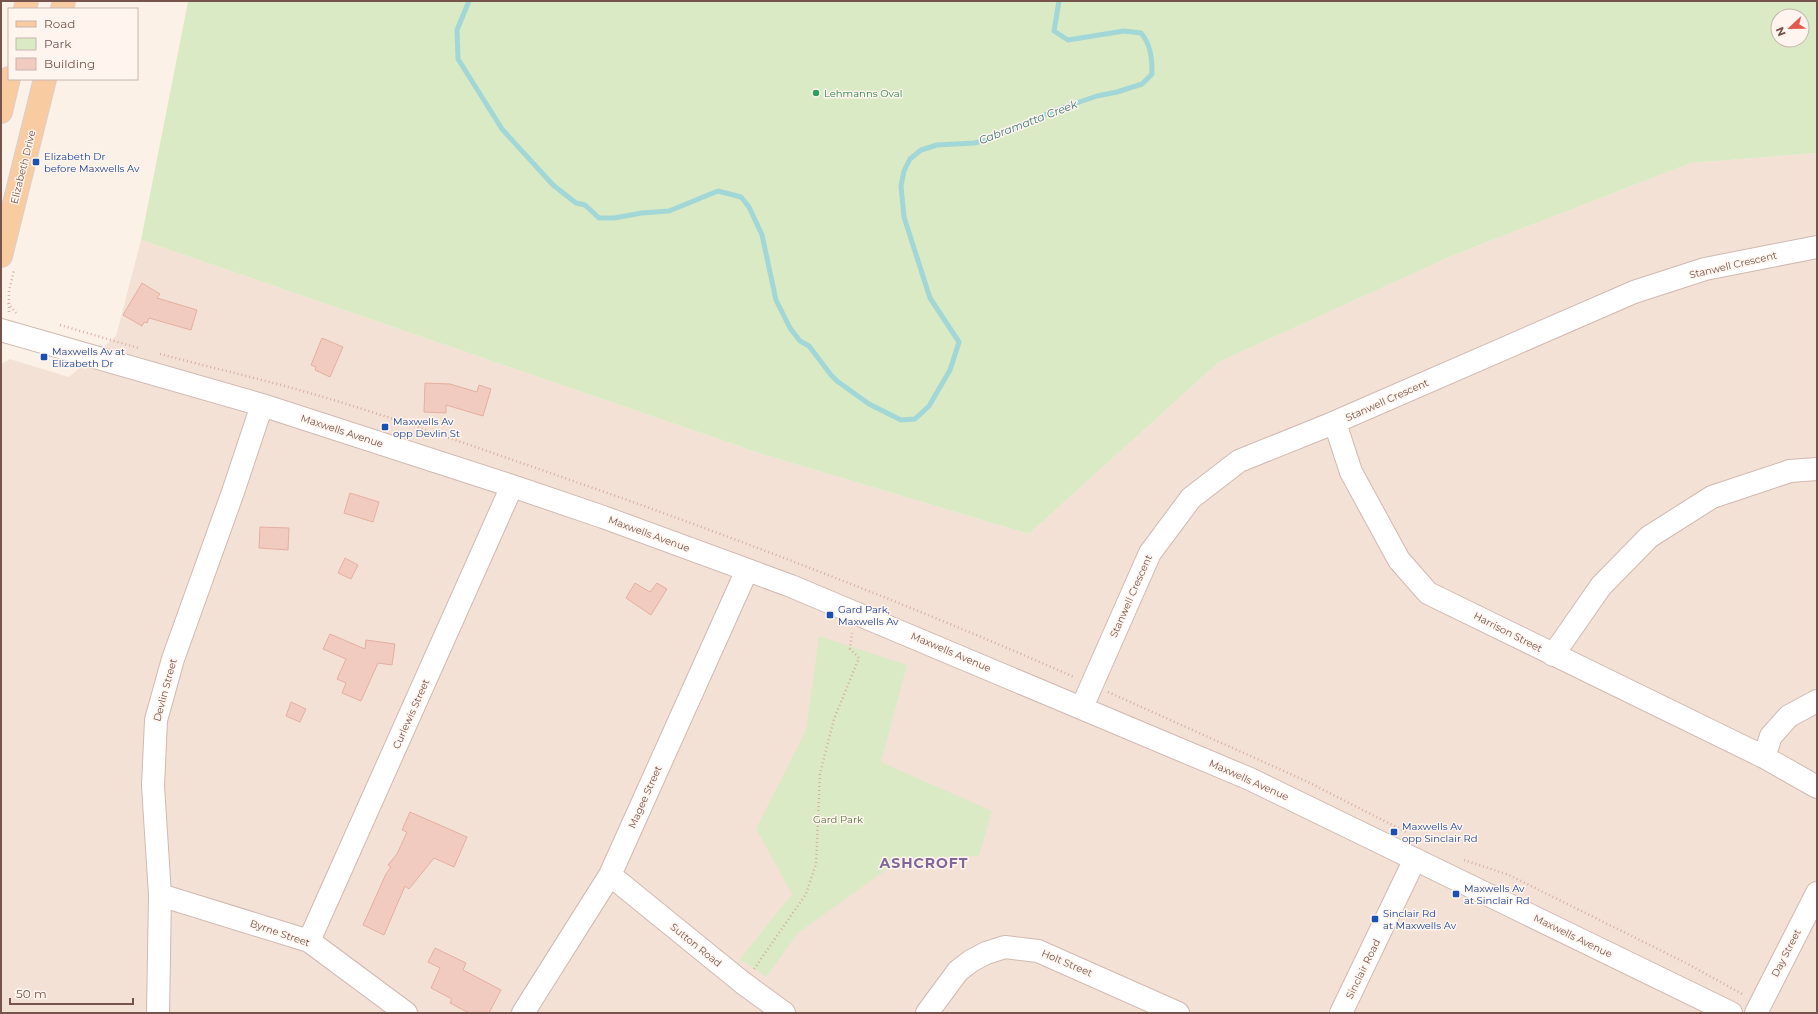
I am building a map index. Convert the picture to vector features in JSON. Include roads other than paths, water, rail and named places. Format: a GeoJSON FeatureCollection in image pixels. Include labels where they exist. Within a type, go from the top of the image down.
{"type":"FeatureCollection","features":[{"type":"Feature","properties":{"kind":"main road"},"geometry":{"type":"LineString","coordinates":[[1,112],[9,80]]}},
{"type":"Feature","properties":{"kind":"main road","name":"Elizabeth Drive"},"geometry":{"type":"LineString","coordinates":[[1,256],[45,80]]}},
{"type":"Feature","properties":{"kind":"street","name":"Stanwell Crescent"},"geometry":{"type":"LineString","coordinates":[[1082,707],[1150,552],[1191,498],[1240,462],[1335,423],[1634,292],[1705,269],[1817,248]]}},
{"type":"Feature","properties":{"kind":"street","name":"Maxwells Avenue"},"geometry":{"type":"LineString","coordinates":[[1,330],[262,405],[512,486],[603,517],[861,614],[1250,779],[1731,1013]]}},
{"type":"Feature","properties":{"kind":"street","name":"Devlin Street"},"geometry":{"type":"LineString","coordinates":[[158,1013],[160,895],[153,786],[156,720],[173,659],[233,492],[262,405]]}},
{"type":"Feature","properties":{"kind":"street","name":"Harrison Street"},"geometry":{"type":"LineString","coordinates":[[1335,423],[1352,472],[1395,554],[1428,593],[1764,757],[1817,787]]}},
{"type":"Feature","properties":{"kind":"street"},"geometry":{"type":"LineString","coordinates":[[1553,655],[1601,586],[1649,537],[1712,497],[1790,471],[1817,469]]}},
{"type":"Feature","properties":{"kind":"street","name":"Curlewis Street"},"geometry":{"type":"LineString","coordinates":[[309,941],[512,486]]}},
{"type":"Feature","properties":{"kind":"street","name":"Magee Street"},"geometry":{"type":"LineString","coordinates":[[524,1013],[610,876],[747,570]]}},
{"type":"Feature","properties":{"kind":"street"},"geometry":{"type":"LineString","coordinates":[[1764,757],[1772,736],[1789,716],[1817,701]]}},
{"type":"Feature","properties":{"kind":"street","name":"Sinclair Road"},"geometry":{"type":"LineString","coordinates":[[1341,1013],[1415,859]]}},
{"type":"Feature","properties":{"kind":"street","name":"Sutton Road"},"geometry":{"type":"LineString","coordinates":[[610,876],[743,984],[784,1013]]}},
{"type":"Feature","properties":{"kind":"street","name":"Day Street"},"geometry":{"type":"LineString","coordinates":[[1756,1013],[1817,894]]}},
{"type":"Feature","properties":{"kind":"street","name":"Byrne Street"},"geometry":{"type":"LineString","coordinates":[[160,895],[309,941],[406,1013]]}},
{"type":"Feature","properties":{"kind":"street","name":"Holt Street"},"geometry":{"type":"LineString","coordinates":[[927,1013],[958,971],[986,953],[1005,948],[1038,951],[1178,1013]]}},
{"type":"Feature","properties":{"kind":"waterway","name":"Cabramatta Creek"},"geometry":{"type":"LineString","coordinates":[[469,1],[457,30],[458,59],[502,129],[553,185],[576,203],[585,205],[599,218],[614,218],[642,213],[669,211],[718,191],[741,197],[749,207],[762,235],[776,300],[790,328],[800,341],[809,346],[837,381],[869,404],[901,420],[915,419],[929,406],[950,370],[959,342],[930,298],[904,217],[901,186],[904,171],[910,159],[921,150],[937,145],[974,143],[987,140],[1056,110],[1097,96],[1117,92],[1142,84],[1152,74],[1150,52],[1147,42],[1141,33],[1124,31],[1068,40],[1054,31],[1059,1]]}},
{"type":"Feature","properties":{"kind":"place","name":"Lehmanns Oval"},"geometry":{"type":"Point","coordinates":[816,93]}},
{"type":"Feature","properties":{"kind":"place","name":"Elizabeth Dr before Maxwells Av"},"geometry":{"type":"Point","coordinates":[36,162]}},
{"type":"Feature","properties":{"kind":"place","name":"Maxwells Av at Elizabeth Dr"},"geometry":{"type":"Point","coordinates":[44,357]}},
{"type":"Feature","properties":{"kind":"place","name":"Maxwells Av opp Devlin St"},"geometry":{"type":"Point","coordinates":[385,427]}},
{"type":"Feature","properties":{"kind":"place","name":"Gard Park, Maxwells Av"},"geometry":{"type":"Point","coordinates":[830,615]}},
{"type":"Feature","properties":{"kind":"place","name":"Maxwells Av opp Sinclair Rd"},"geometry":{"type":"Point","coordinates":[1394,832]}},
{"type":"Feature","properties":{"kind":"place","name":"Maxwells Av at Sinclair Rd"},"geometry":{"type":"Point","coordinates":[1456,894]}},
{"type":"Feature","properties":{"kind":"place","name":"Sinclair Rd at Maxwells Av"},"geometry":{"type":"Point","coordinates":[1375,919]}},
{"type":"Feature","properties":{"kind":"district","name":"ASHCROFT"},"geometry":{"type":"Point","coordinates":[924,863]}},
{"type":"Feature","properties":{"kind":"park label","name":"Gard Park"},"geometry":{"type":"Point","coordinates":[838,819]}}]}
